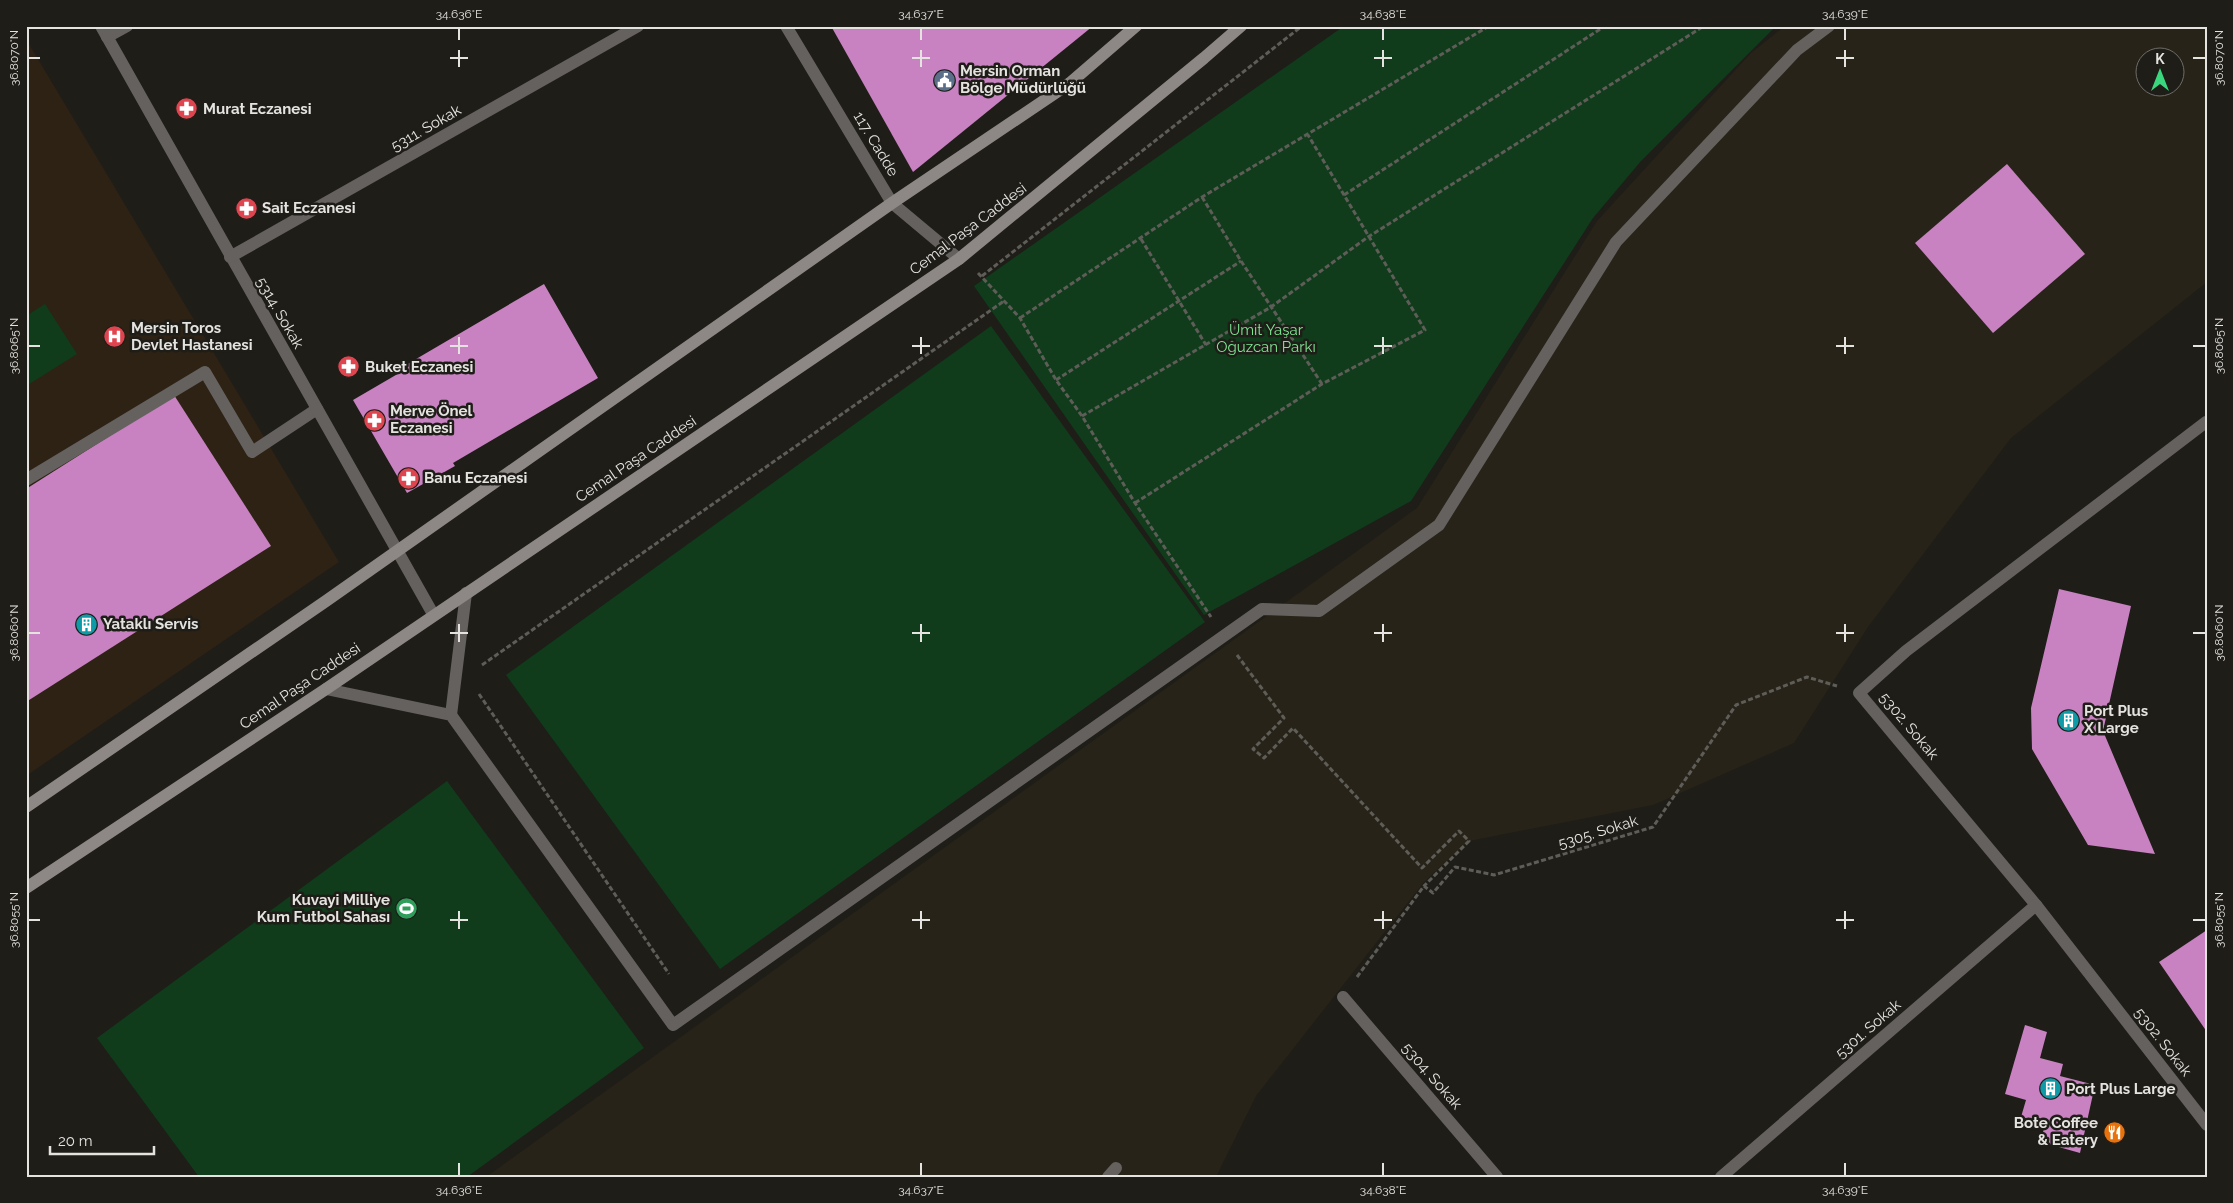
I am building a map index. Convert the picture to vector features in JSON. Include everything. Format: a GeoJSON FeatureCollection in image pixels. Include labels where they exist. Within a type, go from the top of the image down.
{"type":"FeatureCollection","features":[{"type":"Feature","properties":{"kind":"main road"},"geometry":{"type":"LineString","coordinates":[[26,807],[892,203],[1070,83],[1136,26]]}},
{"type":"Feature","properties":{"kind":"main road","name":"Cemal Paşa Caddesi"},"geometry":{"type":"LineString","coordinates":[[26,888],[326,689],[433,614],[960,260],[1197,65],[1240,26]]}},
{"type":"Feature","properties":{"kind":"street"},"geometry":{"type":"LineString","coordinates":[[104,32],[127,26]]}},
{"type":"Feature","properties":{"kind":"street","name":"5311. Sokak"},"geometry":{"type":"LineString","coordinates":[[230,257],[638,26]]}},
{"type":"Feature","properties":{"kind":"street","name":"117. Cadde"},"geometry":{"type":"LineString","coordinates":[[786,26],[892,203],[960,260]]}},
{"type":"Feature","properties":{"kind":"street"},"geometry":{"type":"LineString","coordinates":[[466,593],[451,715],[673,1025],[1262,609],[1319,611],[1439,526],[1616,242],[1797,50],[1829,26]]}},
{"type":"Feature","properties":{"kind":"street","name":"5314. Sokak"},"geometry":{"type":"LineString","coordinates":[[104,32],[433,614]]}},
{"type":"Feature","properties":{"kind":"street"},"geometry":{"type":"LineString","coordinates":[[26,480],[205,372],[252,452],[317,409]]}},
{"type":"Feature","properties":{"kind":"street","name":"5302. Sokak"},"geometry":{"type":"LineString","coordinates":[[2206,422],[1906,651],[1859,693],[2036,905],[2207,1125]]}},
{"type":"Feature","properties":{"kind":"street"},"geometry":{"type":"LineString","coordinates":[[326,689],[451,715]]}},
{"type":"Feature","properties":{"kind":"street","name":"5301. Sokak"},"geometry":{"type":"LineString","coordinates":[[1721,1177],[2036,905]]}},
{"type":"Feature","properties":{"kind":"street","name":"5304. Sokak"},"geometry":{"type":"LineString","coordinates":[[1343,997],[1496,1177]]}},
{"type":"Feature","properties":{"kind":"path"},"geometry":{"type":"LineString","coordinates":[[982,276],[1302,26]]}},
{"type":"Feature","properties":{"kind":"path"},"geometry":{"type":"LineString","coordinates":[[1020,318],[1202,198],[1490,26]]}},
{"type":"Feature","properties":{"kind":"path"},"geometry":{"type":"LineString","coordinates":[[1344,195],[1605,26]]}},
{"type":"Feature","properties":{"kind":"path"},"geometry":{"type":"LineString","coordinates":[[1082,416],[1271,307],[1368,236],[1704,26]]}},
{"type":"Feature","properties":{"kind":"path"},"geometry":{"type":"LineString","coordinates":[[1136,503],[1322,384],[1425,330],[1308,135]]}},
{"type":"Feature","properties":{"kind":"path"},"geometry":{"type":"LineString","coordinates":[[1202,198],[1322,384]]}},
{"type":"Feature","properties":{"kind":"path"},"geometry":{"type":"LineString","coordinates":[[1142,239],[1206,344]]}},
{"type":"Feature","properties":{"kind":"path"},"geometry":{"type":"LineString","coordinates":[[960,260],[982,276],[1020,318],[1056,380],[1082,416],[1136,503],[1211,616],[1222,637],[1284,718],[1253,750],[1264,758],[1292,728],[1422,868],[1459,831],[1469,841],[1424,886],[1343,997]]}},
{"type":"Feature","properties":{"kind":"path"},"geometry":{"type":"LineString","coordinates":[[1056,380],[1241,261]]}},
{"type":"Feature","properties":{"kind":"path"},"geometry":{"type":"LineString","coordinates":[[474,670],[1004,301]]}},
{"type":"Feature","properties":{"kind":"path","name":"5305. Sokak"},"geometry":{"type":"LineString","coordinates":[[1424,886],[1433,892],[1455,867],[1494,875],[1653,827],[1736,705],[1807,676],[1859,693]]}},
{"type":"Feature","properties":{"kind":"path"},"geometry":{"type":"LineString","coordinates":[[477,692],[694,1010]]}},
{"type":"Feature","properties":{"kind":"shaded area"},"geometry":{"type":"Polygon","coordinates":[[[1785,26],[2207,26],[2207,282],[2011,438],[1868,627],[1794,743],[1653,805],[1469,841],[1424,882],[1256,1096],[1216,1177],[486,1177],[1417,508],[1597,221],[1751,53],[1785,26]]]}},
{"type":"Feature","properties":{"kind":"shaded area","name":"Mersin Toros Devlet Hastanesi"},"geometry":{"type":"Polygon","coordinates":[[[26,39],[339,562],[26,776],[26,39]]]}},
{"type":"Feature","properties":{"kind":"green space","name":"Ümit Yaşar Oğuzcan Parkı"},"geometry":{"type":"Polygon","coordinates":[[[1344,26],[1776,26],[1641,161],[1593,218],[1411,501],[1204,615],[974,286],[1344,26]]]}},
{"type":"Feature","properties":{"kind":"green space"},"geometry":{"type":"Polygon","coordinates":[[[45,304],[77,354],[26,386],[26,316],[45,304]]]}},
{"type":"Feature","properties":{"kind":"green space"},"geometry":{"type":"Polygon","coordinates":[[[991,326],[1205,622],[720,969],[506,675],[991,326]]]}},
{"type":"Feature","properties":{"kind":"green space","name":"Kuvayi Milliye Kum Futbol Sahası"},"geometry":{"type":"Polygon","coordinates":[[[447,781],[644,1048],[467,1177],[199,1177],[97,1038],[447,781]]]}},
{"type":"Feature","properties":{"kind":"building","name":"Mersin Orman Bölge Müdürlüğü"},"geometry":{"type":"Polygon","coordinates":[[[831,26],[1093,26],[913,172],[831,26]]]}},
{"type":"Feature","properties":{"kind":"building"},"geometry":{"type":"Polygon","coordinates":[[[2007,164],[2085,254],[1993,333],[1915,243],[2007,164]]]}},
{"type":"Feature","properties":{"kind":"building"},"geometry":{"type":"Polygon","coordinates":[[[544,284],[598,378],[453,463],[455,466],[407,493],[353,400],[401,372],[399,369],[544,284]]]}},
{"type":"Feature","properties":{"kind":"building","name":"Yataklı Servis"},"geometry":{"type":"Polygon","coordinates":[[[174,395],[271,546],[26,702],[26,489],[174,395]]]}},
{"type":"Feature","properties":{"kind":"building","name":"Port Plus X Large"},"geometry":{"type":"Polygon","coordinates":[[[2059,589],[2131,606],[2103,731],[2155,854],[2088,845],[2032,749],[2031,708],[2059,589]]]}},
{"type":"Feature","properties":{"kind":"building"},"geometry":{"type":"Polygon","coordinates":[[[2207,930],[2207,1032],[2159,962],[2207,930]]]}},
{"type":"Feature","properties":{"kind":"building","name":"Port Plus Large"},"geometry":{"type":"Polygon","coordinates":[[[2025,1025],[2047,1032],[2040,1058],[2063,1064],[2060,1076],[2095,1085],[2080,1153],[2041,1142],[2045,1122],[2021,1117],[2026,1100],[2005,1094],[2025,1025]]]}},
{"type":"Feature","properties":{"kind":"place","name":"Mersin Orman Bölge Müdürlüğü"},"geometry":{"type":"Point","coordinates":[944,80]}},
{"type":"Feature","properties":{"kind":"place","name":"Murat Eczanesi"},"geometry":{"type":"Point","coordinates":[187,109]}},
{"type":"Feature","properties":{"kind":"place","name":"Sait Eczanesi"},"geometry":{"type":"Point","coordinates":[246,208]}},
{"type":"Feature","properties":{"kind":"place","name":"Mersin Toros Devlet Hastanesi"},"geometry":{"type":"Point","coordinates":[115,337]}},
{"type":"Feature","properties":{"kind":"place","name":"Buket Eczanesi"},"geometry":{"type":"Point","coordinates":[349,367]}},
{"type":"Feature","properties":{"kind":"place","name":"Merve Önel Eczanesi"},"geometry":{"type":"Point","coordinates":[374,420]}},
{"type":"Feature","properties":{"kind":"place","name":"Banu Eczanesi"},"geometry":{"type":"Point","coordinates":[408,478]}},
{"type":"Feature","properties":{"kind":"place","name":"Yataklı Servis"},"geometry":{"type":"Point","coordinates":[87,624]}},
{"type":"Feature","properties":{"kind":"place","name":"Port Plus X Large"},"geometry":{"type":"Point","coordinates":[2068,720]}},
{"type":"Feature","properties":{"kind":"place","name":"Kuvayi Milliye Kum Futbol Sahası"},"geometry":{"type":"Point","coordinates":[406,909]}},
{"type":"Feature","properties":{"kind":"place","name":"Port Plus Large"},"geometry":{"type":"Point","coordinates":[2050,1089]}},
{"type":"Feature","properties":{"kind":"place","name":"Bote Coffee & Eatery"},"geometry":{"type":"Point","coordinates":[2114,1132]}}]}
